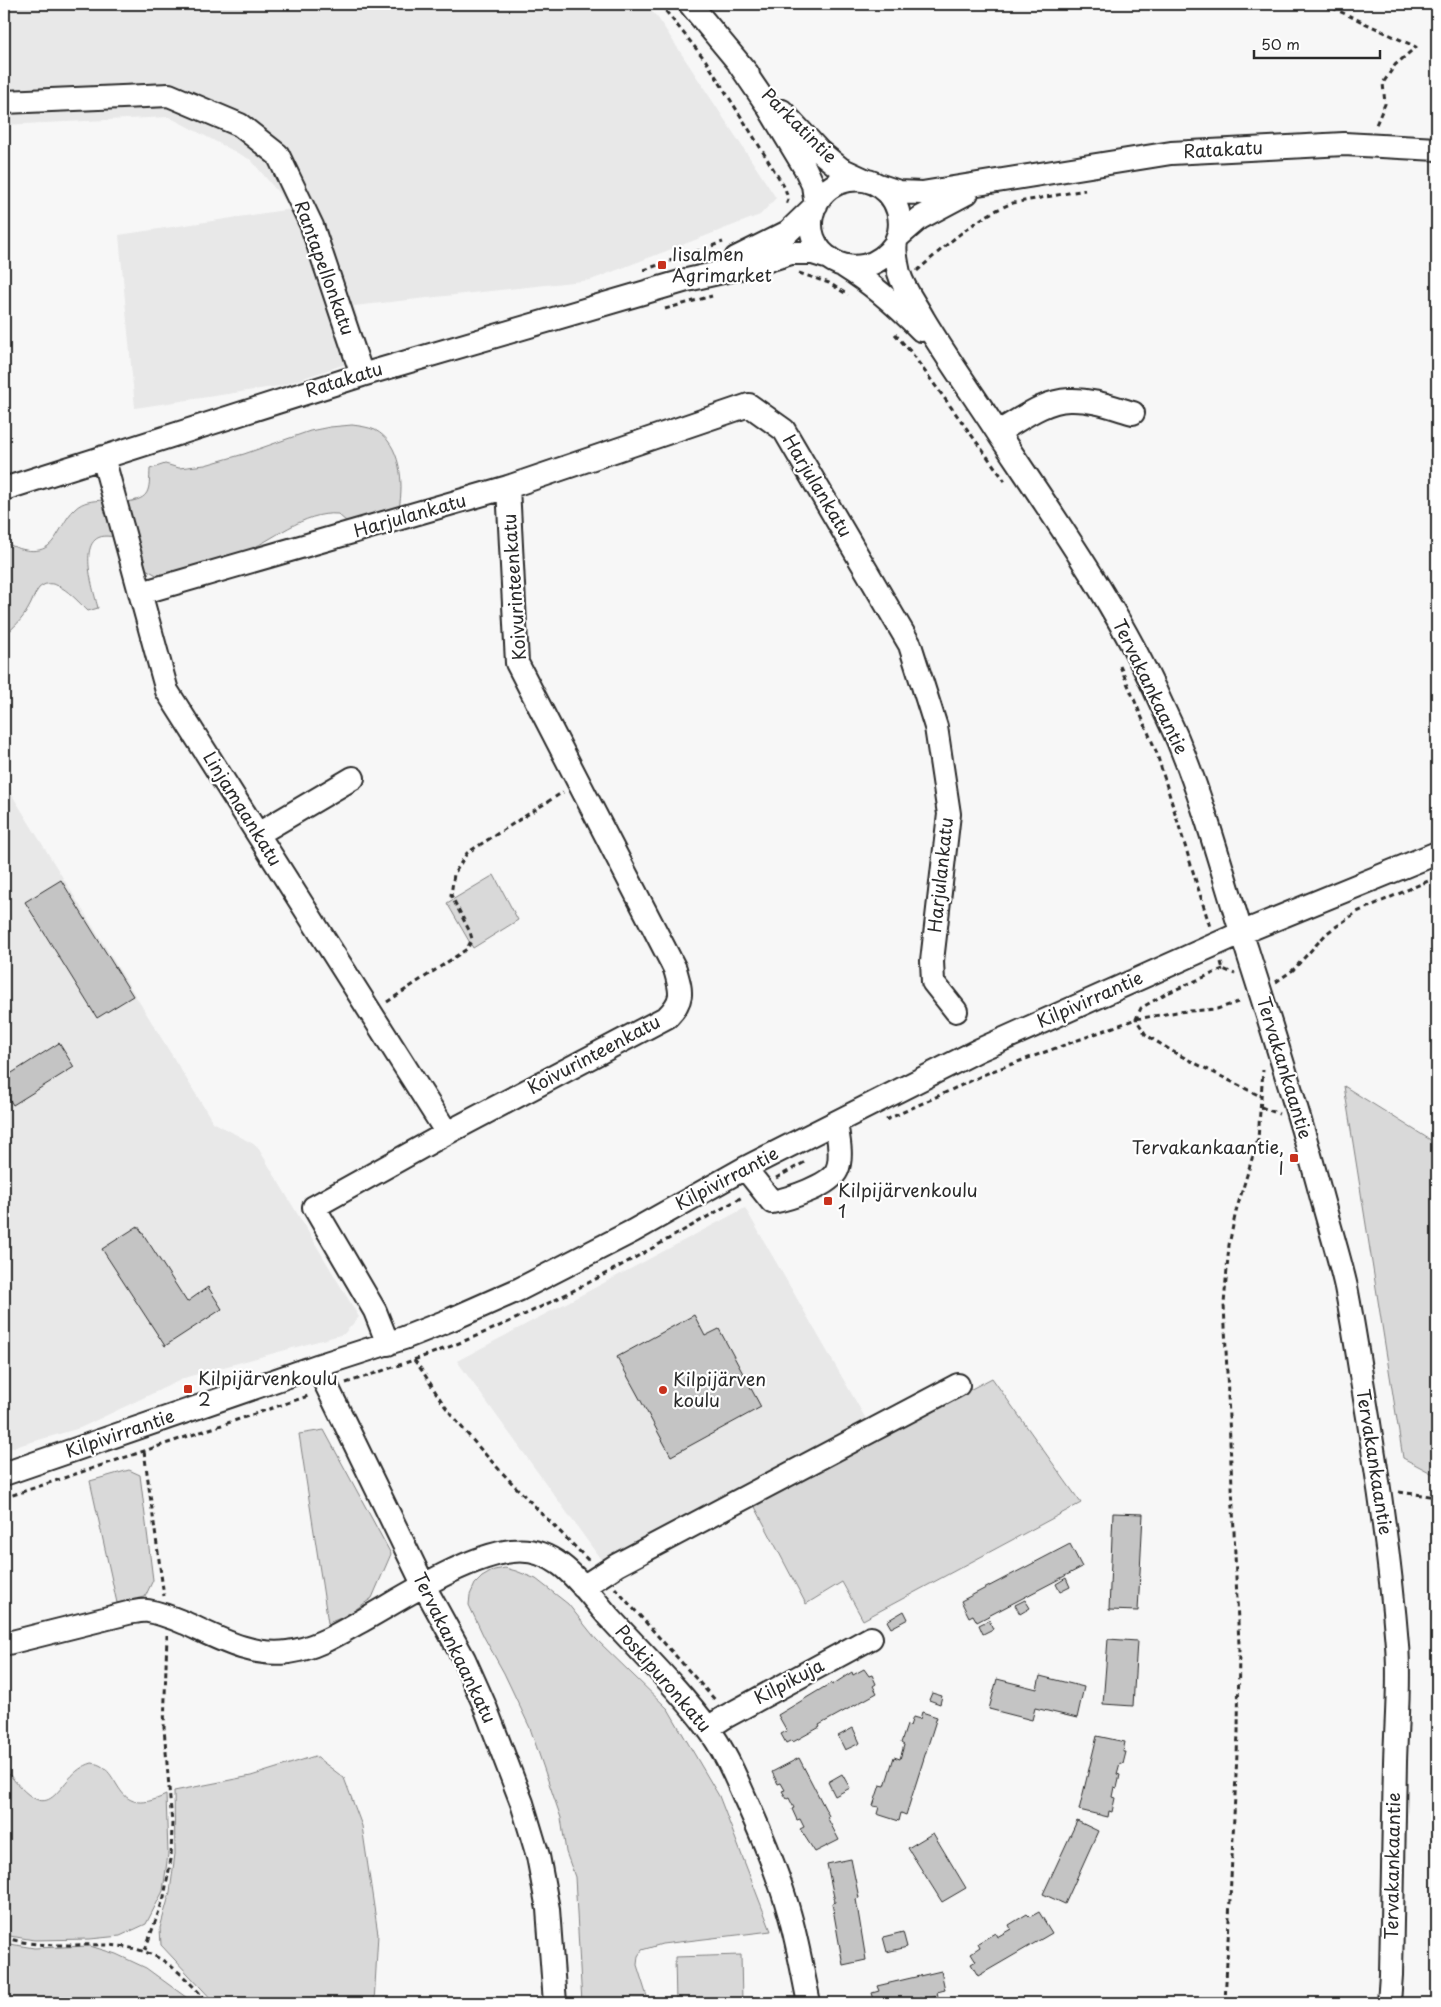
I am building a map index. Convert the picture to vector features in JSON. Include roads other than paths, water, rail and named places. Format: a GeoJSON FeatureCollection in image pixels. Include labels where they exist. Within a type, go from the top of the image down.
{"type":"FeatureCollection","features":[{"type":"Feature","properties":{"kind":"street","name":"Parkatintie"},"geometry":{"type":"LineString","coordinates":[[690,4],[739,64],[820,151],[842,168],[872,182]]}},
{"type":"Feature","properties":{"kind":"street","name":"Parkatintie"},"geometry":{"type":"LineString","coordinates":[[739,64],[805,168],[813,185],[816,205]]}},
{"type":"Feature","properties":{"kind":"street","name":"Rantapellonkatu"},"geometry":{"type":"LineString","coordinates":[[4,102],[169,95],[240,125],[278,154],[312,226],[362,375]]}},
{"type":"Feature","properties":{"kind":"street","name":"Ratakatu"},"geometry":{"type":"LineString","coordinates":[[872,182],[899,192],[922,193],[1171,153],[1344,144],[1437,149]]}},
{"type":"Feature","properties":{"kind":"street","name":"Ratakatu"},"geometry":{"type":"LineString","coordinates":[[896,240],[920,218],[939,207],[980,188],[1011,178]]}},
{"type":"Feature","properties":{"kind":"street"},"geometry":{"type":"LineString","coordinates":[[852,179],[872,182],[888,193],[896,204],[900,217],[896,240],[888,253],[874,263],[857,268],[837,262],[818,246],[813,235],[811,224],[816,205],[827,189],[839,182],[852,179]]}},
{"type":"Feature","properties":{"kind":"street","name":"Ratakatu"},"geometry":{"type":"LineString","coordinates":[[687,280],[788,232],[816,205]]}},
{"type":"Feature","properties":{"kind":"street","name":"Tervakankaantie"},"geometry":{"type":"LineString","coordinates":[[896,240],[898,270],[902,280],[944,354],[998,432],[1107,600],[1148,677],[1178,740],[1208,824],[1295,1099],[1345,1284],[1381,1491],[1398,1651],[1392,1975],[1389,2003]]}},
{"type":"Feature","properties":{"kind":"street","name":"Ratakatu"},"geometry":{"type":"LineString","coordinates":[[4,488],[362,375],[687,280],[749,266],[791,253],[813,253],[837,262]]}},
{"type":"Feature","properties":{"kind":"street","name":"Tervakankaantie"},"geometry":{"type":"LineString","coordinates":[[837,262],[866,280],[889,298],[944,354]]}},
{"type":"Feature","properties":{"kind":"street"},"geometry":{"type":"LineString","coordinates":[[998,432],[1051,403],[1068,400],[1090,401],[1134,413]]}},
{"type":"Feature","properties":{"kind":"street","name":"Harjulankatu"},"geometry":{"type":"LineString","coordinates":[[141,593],[508,488],[749,405],[784,430],[910,645],[936,727],[949,814],[932,961],[933,982],[956,1011]]}},
{"type":"Feature","properties":{"kind":"street","name":"Linjamaankatu"},"geometry":{"type":"LineString","coordinates":[[104,457],[167,691],[446,1133]]}},
{"type":"Feature","properties":{"kind":"street","name":"Koivurinteenkatu"},"geometry":{"type":"LineString","coordinates":[[396,1341],[375,1311],[314,1207],[446,1133],[667,1017],[678,1006],[681,990],[675,968],[517,664],[508,488]]}},
{"type":"Feature","properties":{"kind":"street"},"geometry":{"type":"LineString","coordinates":[[258,834],[353,778]]}},
{"type":"Feature","properties":{"kind":"street","name":"Kilpivirrantie"},"geometry":{"type":"LineString","coordinates":[[4,1474],[317,1366],[396,1341],[520,1289],[633,1231],[745,1168],[979,1050],[1241,932],[1437,853]]}},
{"type":"Feature","properties":{"kind":"street"},"geometry":{"type":"LineString","coordinates":[[745,1168],[772,1202],[787,1200],[827,1181],[836,1172],[839,1165],[839,1143],[836,1123]]}},
{"type":"Feature","properties":{"kind":"street","name":"Tervakankaankatu"},"geometry":{"type":"LineString","coordinates":[[317,1366],[424,1586],[464,1660],[484,1704],[522,1803],[538,1856],[548,1910],[555,2003]]}},
{"type":"Feature","properties":{"kind":"street"},"geometry":{"type":"LineString","coordinates":[[583,1587],[602,1574],[958,1385]]}},
{"type":"Feature","properties":{"kind":"street","name":"Poskipuronkatu"},"geometry":{"type":"LineString","coordinates":[[4,1644],[128,1613],[146,1611],[166,1615],[238,1647],[263,1654],[290,1652],[322,1643],[424,1586],[495,1553],[528,1549],[540,1552],[559,1562],[716,1722],[732,1769],[758,1826],[790,1916],[809,2003]]}},
{"type":"Feature","properties":{"kind":"street","name":"Kilpikuja"},"geometry":{"type":"LineString","coordinates":[[716,1722],[871,1638]]}},
{"type":"Feature","properties":{"kind":"place","name":"Iisalmen Agrimarket"},"geometry":{"type":"Point","coordinates":[662,265]}},
{"type":"Feature","properties":{"kind":"place","name":"Tervakankaantie, I"},"geometry":{"type":"Point","coordinates":[1294,1158]}},
{"type":"Feature","properties":{"kind":"place","name":"Kilpijärvenkoulu 1"},"geometry":{"type":"Point","coordinates":[828,1201]}},
{"type":"Feature","properties":{"kind":"place","name":"Kilpijärvenkoulu 2"},"geometry":{"type":"Point","coordinates":[188,1389]}},
{"type":"Feature","properties":{"kind":"place","name":"Kilpijärven koulu"},"geometry":{"type":"Point","coordinates":[663,1390]}}]}
